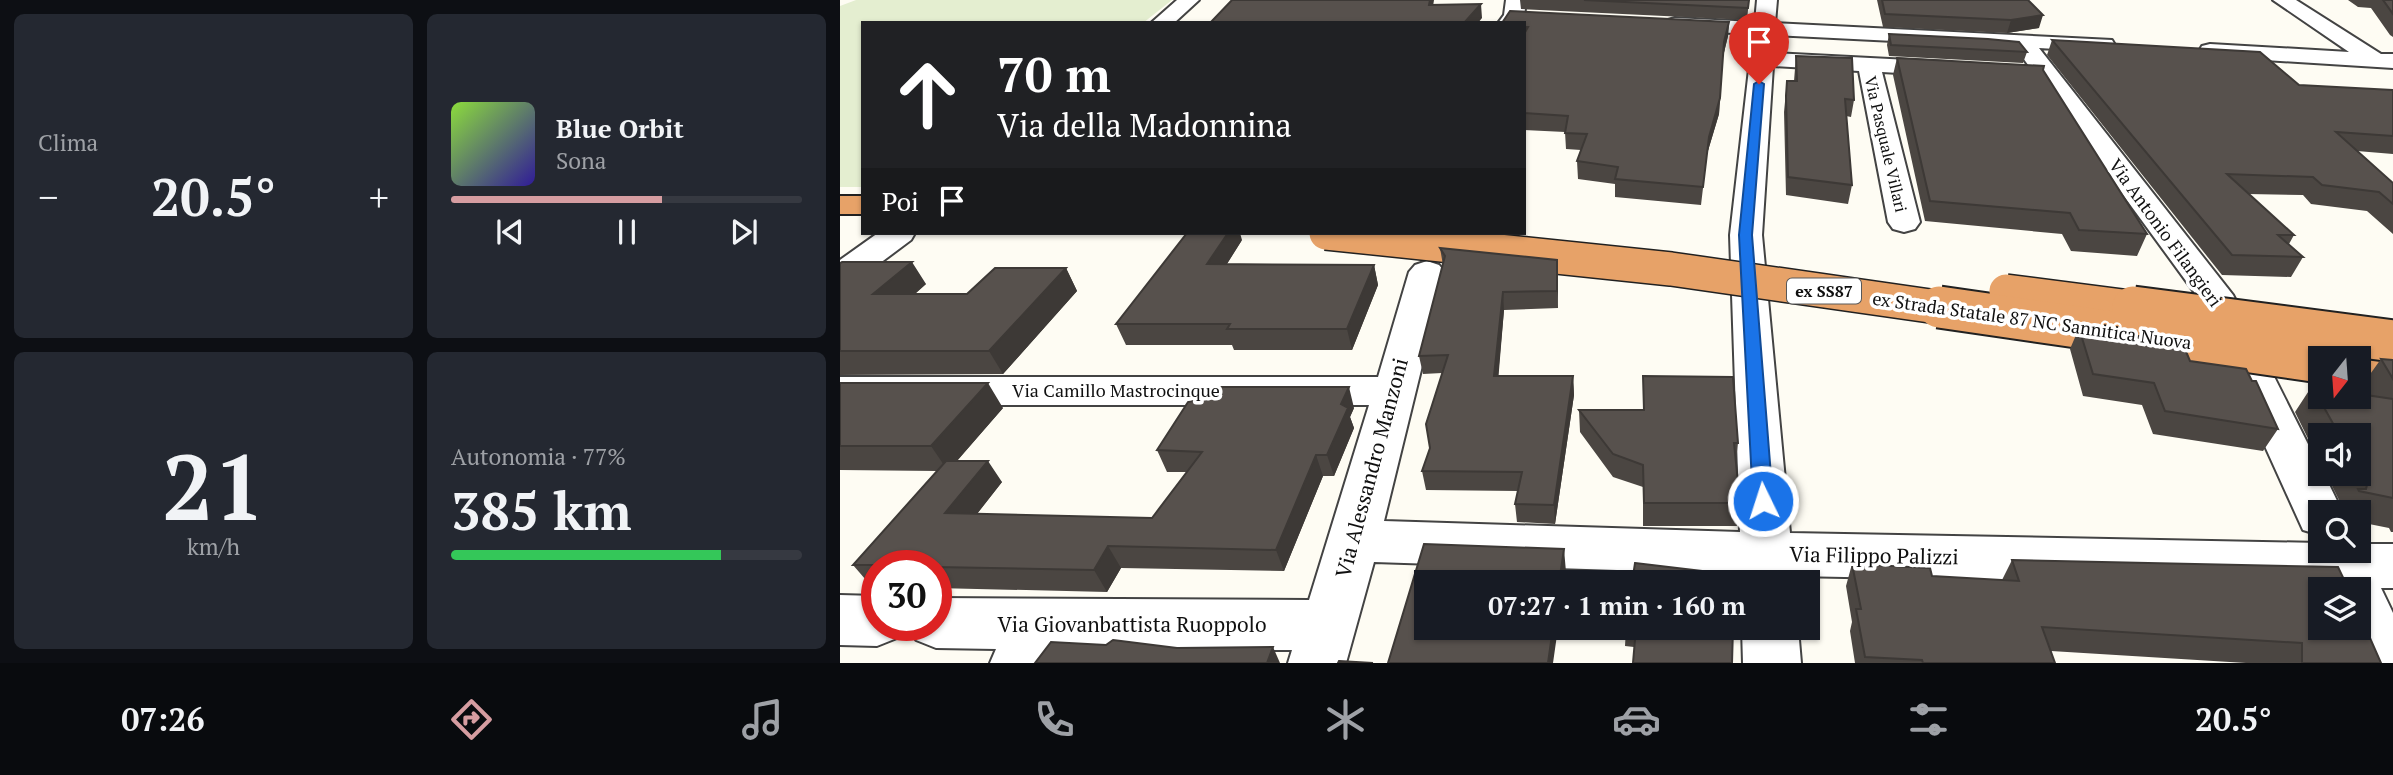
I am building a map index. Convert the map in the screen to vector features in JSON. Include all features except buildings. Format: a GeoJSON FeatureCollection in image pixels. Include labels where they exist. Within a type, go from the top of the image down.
{"type":"FeatureCollection","features":[{"type":"Feature","properties":{"kind":"highway"},"geometry":{"type":"LineString","coordinates":[[840,205],[861,205]]}},
{"type":"Feature","properties":{"kind":"highway"},"geometry":{"type":"LineString","coordinates":[[840,224],[861,224]]}},
{"type":"Feature","properties":{"kind":"highway","name":"ex Strada Statale 87 NC Sannitica Nuova"},"geometry":{"type":"LineString","coordinates":[[1526,230],[2393,341]]}},
{"type":"Feature","properties":{"kind":"highway","name":"ex Strada Statale 87 NC Sannitica Nuova"},"geometry":{"type":"LineString","coordinates":[[1345,235],[1671,269],[2308,360]]}},
{"type":"Feature","properties":{"kind":"highway"},"geometry":{"type":"LineString","coordinates":[[2371,370],[2393,373]]}},
{"type":"Feature","properties":{"kind":"street"},"geometry":{"type":"LineString","coordinates":[[1163,21],[1189,0]]}},
{"type":"Feature","properties":{"kind":"street"},"geometry":{"type":"LineString","coordinates":[[1766,0],[1766,29],[1746,235],[1767,568]]}},
{"type":"Feature","properties":{"kind":"street"},"geometry":{"type":"LineString","coordinates":[[2283,0],[2387,65]]}},
{"type":"Feature","properties":{"kind":"street"},"geometry":{"type":"LineString","coordinates":[[1513,13],[1541,18]]}},
{"type":"Feature","properties":{"kind":"street"},"geometry":{"type":"LineString","coordinates":[[1660,24],[1766,29],[2029,62],[2130,46]]}},
{"type":"Feature","properties":{"kind":"street"},"geometry":{"type":"LineString","coordinates":[[2185,49],[2387,65]]}},
{"type":"Feature","properties":{"kind":"street"},"geometry":{"type":"LineString","coordinates":[[1761,59],[1964,70]]}},
{"type":"Feature","properties":{"kind":"street","name":"Via Antonio Filangieri"},"geometry":{"type":"LineString","coordinates":[[2029,62],[2215,295],[2312,500]]}},
{"type":"Feature","properties":{"kind":"street","name":"Via Pasquale Villari"},"geometry":{"type":"LineString","coordinates":[[1869,65],[1904,222]]}},
{"type":"Feature","properties":{"kind":"street"},"geometry":{"type":"LineString","coordinates":[[840,277],[896,235]]}},
{"type":"Feature","properties":{"kind":"street","name":"Via Alessandro Manzoni"},"geometry":{"type":"LineString","coordinates":[[1322,644],[1354,541],[1427,272]]}},
{"type":"Feature","properties":{"kind":"street","name":"Via Camillo Mastrocinque"},"geometry":{"type":"LineString","coordinates":[[840,391],[1393,391]]}},
{"type":"Feature","properties":{"kind":"street","name":"Via Filippo Palizzi"},"geometry":{"type":"LineString","coordinates":[[1354,541],[1767,568],[2358,574]]}},
{"type":"Feature","properties":{"kind":"street"},"geometry":{"type":"LineString","coordinates":[[2358,574],[2388,663]]}},
{"type":"Feature","properties":{"kind":"street"},"geometry":{"type":"LineString","coordinates":[[840,620],[861,621]]}},
{"type":"Feature","properties":{"kind":"street","name":"Via Giovanbattista Ruoppolo"},"geometry":{"type":"LineString","coordinates":[[952,626],[1035,644],[1322,644]]}},
{"type":"Feature","properties":{"kind":"street"},"geometry":{"type":"LineString","coordinates":[[1771,640],[1772,663]]}},
{"type":"Feature","properties":{"kind":"green space"},"geometry":{"type":"Polygon","coordinates":[[[856,0],[1172,0],[1146,21],[861,21],[861,187],[840,187],[840,6],[856,0]]]}},
{"type":"Feature","properties":{"kind":"route"},"geometry":{"type":"LineString","coordinates":[[1759,84],[1746,235],[1763,501]]}}]}
